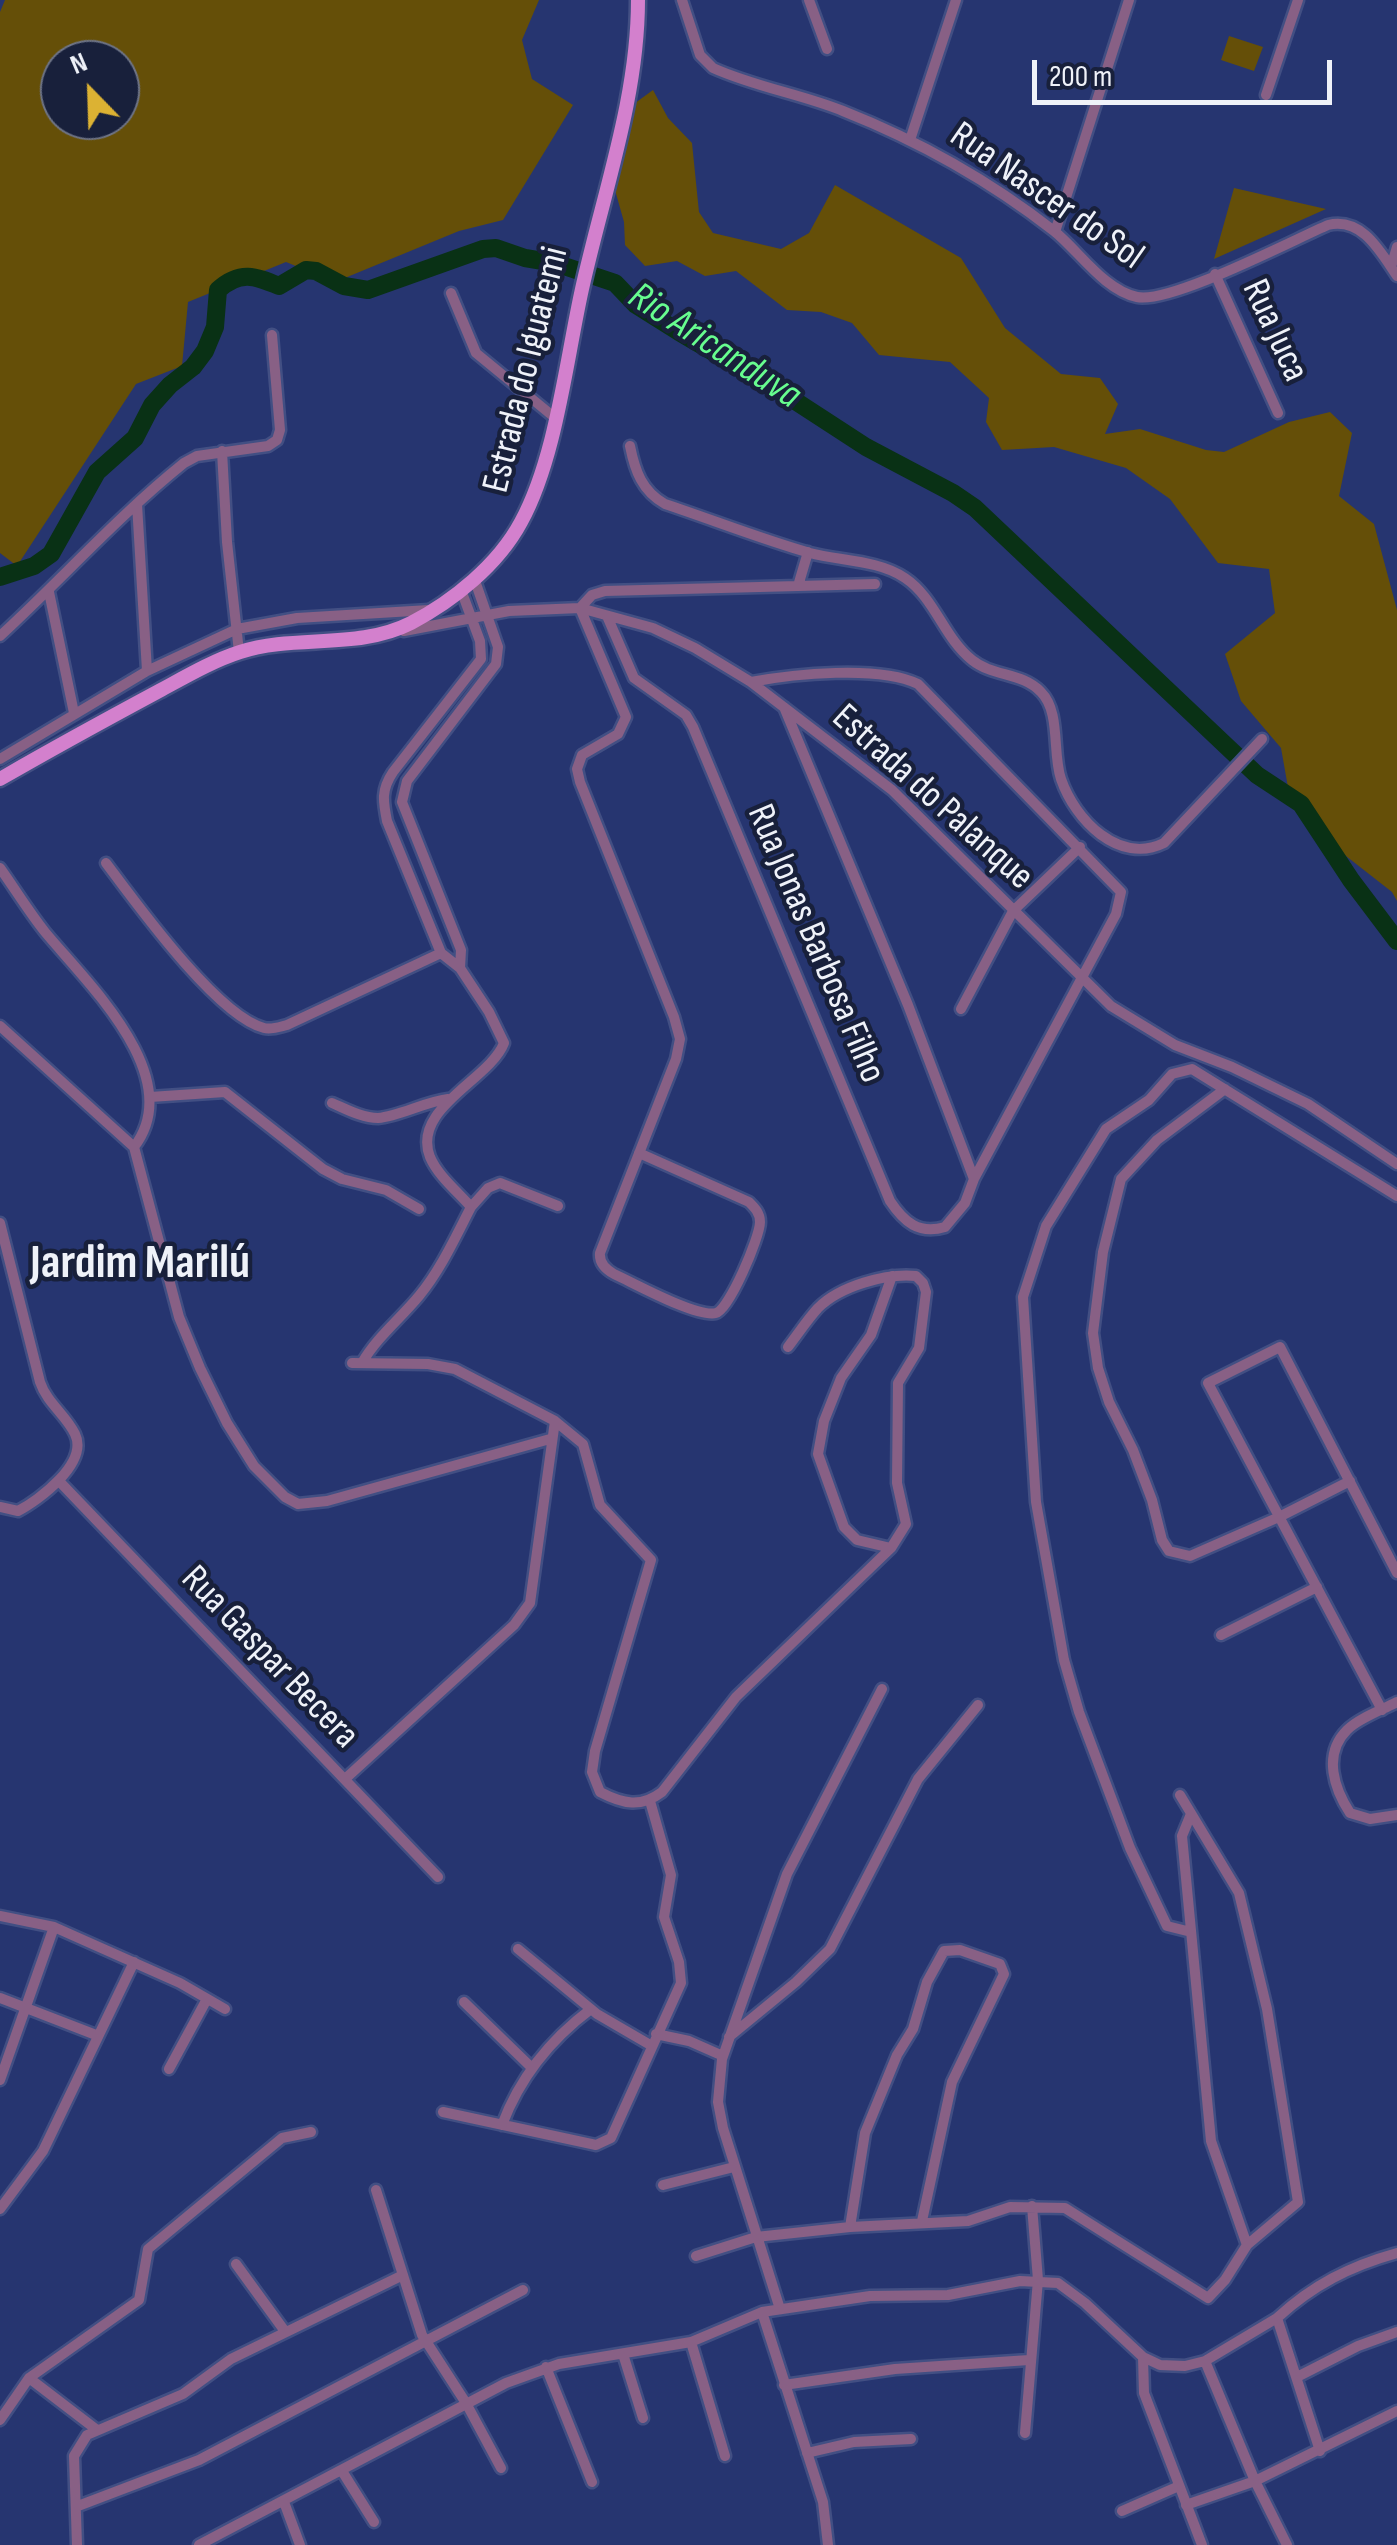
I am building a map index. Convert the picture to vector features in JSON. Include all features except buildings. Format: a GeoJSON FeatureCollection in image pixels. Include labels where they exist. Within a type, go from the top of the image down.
{"type":"FeatureCollection","features":[{"type":"Feature","properties":{"kind":"main road","name":"Estrada do Iguatemi"},"geometry":{"type":"LineString","coordinates":[[0,780],[160,691],[240,652],[274,644],[382,635],[433,610],[462,590],[511,539],[541,476],[632,76],[638,0]]}},
{"type":"Feature","properties":{"kind":"street","name":"Rua Nascer do Sol"},"geometry":{"type":"LineString","coordinates":[[682,0],[700,55],[713,68],[840,109],[910,140],[980,178],[1055,232],[1110,282],[1139,298],[1164,295],[1343,222],[1363,232],[1394,272]]}},
{"type":"Feature","properties":{"kind":"street"},"geometry":{"type":"LineString","coordinates":[[809,0],[827,49]]}},
{"type":"Feature","properties":{"kind":"street"},"geometry":{"type":"LineString","coordinates":[[910,140],[956,0]]}},
{"type":"Feature","properties":{"kind":"street"},"geometry":{"type":"LineString","coordinates":[[1055,232],[1129,0]]}},
{"type":"Feature","properties":{"kind":"street"},"geometry":{"type":"LineString","coordinates":[[1266,95],[1298,0]]}},
{"type":"Feature","properties":{"kind":"street"},"geometry":{"type":"LineString","coordinates":[[1394,272],[1397,248]]}},
{"type":"Feature","properties":{"kind":"street","name":"Rua Juca"},"geometry":{"type":"LineString","coordinates":[[1215,274],[1278,412]]}},
{"type":"Feature","properties":{"kind":"street"},"geometry":{"type":"LineString","coordinates":[[451,294],[484,362],[554,418]]}},
{"type":"Feature","properties":{"kind":"street"},"geometry":{"type":"LineString","coordinates":[[0,636],[49,592],[84,553],[190,459],[268,446],[280,435],[272,335]]}},
{"type":"Feature","properties":{"kind":"street"},"geometry":{"type":"LineString","coordinates":[[630,446],[639,478],[651,496],[808,552],[904,577],[925,596],[949,634],[972,660],[1037,687],[1052,712],[1062,781],[1083,815],[1111,844],[1152,849],[1164,843],[1262,739]]}},
{"type":"Feature","properties":{"kind":"street"},"geometry":{"type":"LineString","coordinates":[[222,451],[227,542],[240,652]]}},
{"type":"Feature","properties":{"kind":"street"},"geometry":{"type":"LineString","coordinates":[[138,504],[148,671]]}},
{"type":"Feature","properties":{"kind":"street"},"geometry":{"type":"LineString","coordinates":[[798,586],[808,552]]}},
{"type":"Feature","properties":{"kind":"street"},"geometry":{"type":"LineString","coordinates":[[460,968],[461,950],[402,802],[407,781],[496,664],[498,646],[474,578]]}},
{"type":"Feature","properties":{"kind":"street"},"geometry":{"type":"LineString","coordinates":[[639,1153],[749,1202],[759,1214],[759,1228],[746,1262],[726,1306],[719,1312],[701,1313],[614,1274],[602,1264],[600,1253],[680,1039],[580,782],[582,756],[618,734],[626,717],[580,608],[592,595],[605,590],[875,584]]}},
{"type":"Feature","properties":{"kind":"street"},"geometry":{"type":"LineString","coordinates":[[462,590],[482,650],[478,667],[393,772],[382,794],[387,821],[441,952],[460,968],[494,1021],[504,1047],[482,1072],[448,1099],[430,1130],[428,1152],[471,1207]]}},
{"type":"Feature","properties":{"kind":"street"},"geometry":{"type":"LineString","coordinates":[[49,592],[74,713]]}},
{"type":"Feature","properties":{"kind":"street","name":"Estrada do Palanque"},"geometry":{"type":"LineString","coordinates":[[382,635],[532,608],[580,608],[674,637],[751,682],[892,790],[1082,980],[1132,1020],[1174,1045],[1276,1087],[1397,1164]]}},
{"type":"Feature","properties":{"kind":"street"},"geometry":{"type":"LineString","coordinates":[[0,759],[148,671],[237,629],[297,618],[433,610]]}},
{"type":"Feature","properties":{"kind":"street","name":"Rua Jonas Barbosa Filho"},"geometry":{"type":"LineString","coordinates":[[607,616],[634,678],[686,715],[693,727],[890,1201],[908,1224],[924,1231],[952,1222],[965,1204],[974,1179],[1082,980],[1122,895],[1080,847]]}},
{"type":"Feature","properties":{"kind":"street"},"geometry":{"type":"LineString","coordinates":[[751,682],[808,674],[899,677],[911,681],[924,689],[1080,847],[1013,911],[961,1009]]}},
{"type":"Feature","properties":{"kind":"street"},"geometry":{"type":"LineString","coordinates":[[784,706],[908,1006],[974,1179]]}},
{"type":"Feature","properties":{"kind":"street"},"geometry":{"type":"LineString","coordinates":[[106,864],[160,934],[235,1011],[267,1028],[287,1025],[441,952]]}},
{"type":"Feature","properties":{"kind":"street"},"geometry":{"type":"LineString","coordinates":[[0,868],[41,928],[126,1031],[150,1097],[143,1136],[134,1147]]}},
{"type":"Feature","properties":{"kind":"street"},"geometry":{"type":"LineString","coordinates":[[0,1026],[134,1147],[187,1339],[244,1452],[285,1497],[298,1504],[327,1501],[550,1440]]}},
{"type":"Feature","properties":{"kind":"street"},"geometry":{"type":"LineString","coordinates":[[1191,1932],[1167,1926],[1130,1848],[1064,1660],[1036,1502],[1024,1297],[1046,1226],[1106,1129],[1149,1100],[1172,1074],[1192,1070],[1397,1196]]}},
{"type":"Feature","properties":{"kind":"street"},"geometry":{"type":"LineString","coordinates":[[1224,1089],[1157,1140],[1120,1179],[1104,1252],[1093,1333],[1098,1368],[1109,1402],[1134,1450],[1162,1540],[1170,1550],[1190,1556],[1350,1481]]}},
{"type":"Feature","properties":{"kind":"street"},"geometry":{"type":"LineString","coordinates":[[150,1097],[225,1092],[322,1169],[386,1190],[420,1209]]}},
{"type":"Feature","properties":{"kind":"street"},"geometry":{"type":"LineString","coordinates":[[332,1103],[379,1118],[448,1099]]}},
{"type":"Feature","properties":{"kind":"street"},"geometry":{"type":"LineString","coordinates":[[558,1206],[500,1183],[488,1188],[471,1207],[422,1292],[357,1363],[428,1364],[455,1369],[555,1420],[587,1450],[600,1504],[651,1560],[592,1772],[600,1792],[618,1802],[650,1801],[662,1792],[736,1697],[891,1548],[906,1524],[897,1483],[898,1383],[918,1348],[924,1283],[916,1276],[892,1276],[831,1298],[818,1308],[788,1347]]}},
{"type":"Feature","properties":{"kind":"street"},"geometry":{"type":"LineString","coordinates":[[0,1223],[43,1392],[76,1438],[73,1459],[59,1481],[18,1511],[0,1507]]}},
{"type":"Feature","properties":{"kind":"street"},"geometry":{"type":"LineString","coordinates":[[0,1272],[14,1285]]}},
{"type":"Feature","properties":{"kind":"street"},"geometry":{"type":"LineString","coordinates":[[891,1548],[857,1540],[844,1527],[818,1454],[824,1421],[841,1378],[871,1335],[892,1276]]}},
{"type":"Feature","properties":{"kind":"street"},"geometry":{"type":"LineString","coordinates":[[1382,1710],[1208,1383],[1280,1346],[1397,1574]]}},
{"type":"Feature","properties":{"kind":"street"},"geometry":{"type":"LineString","coordinates":[[345,1780],[524,1614],[534,1588],[555,1420]]}},
{"type":"Feature","properties":{"kind":"street","name":"Rua Gaspar Becera"},"geometry":{"type":"LineString","coordinates":[[59,1481],[438,1877]]}},
{"type":"Feature","properties":{"kind":"street"},"geometry":{"type":"LineString","coordinates":[[1221,1635],[1317,1587]]}},
{"type":"Feature","properties":{"kind":"street"},"geometry":{"type":"LineString","coordinates":[[780,2309],[734,2167],[718,2102],[722,2056],[786,1874],[882,1689]]}},
{"type":"Feature","properties":{"kind":"street"},"geometry":{"type":"LineString","coordinates":[[1397,1702],[1347,1730],[1334,1752],[1334,1788],[1350,1814],[1370,1819],[1397,1815]]}},
{"type":"Feature","properties":{"kind":"street"},"geometry":{"type":"LineString","coordinates":[[728,2038],[830,1948],[918,1779],[978,1705]]}},
{"type":"Feature","properties":{"kind":"street"},"geometry":{"type":"LineString","coordinates":[[696,2256],[756,2237],[850,2226],[968,2220],[1010,2207],[1065,2208],[1208,2298],[1226,2280],[1247,2245],[1298,2202],[1267,2009],[1239,1894],[1180,1795]]}},
{"type":"Feature","properties":{"kind":"street"},"geometry":{"type":"LineString","coordinates":[[443,2112],[596,2145],[608,2142],[678,1994],[682,1975],[664,1917],[671,1875],[650,1801]]}},
{"type":"Feature","properties":{"kind":"street"},"geometry":{"type":"LineString","coordinates":[[1191,1814],[1182,1836],[1210,2141],[1247,2245]]}},
{"type":"Feature","properties":{"kind":"street"},"geometry":{"type":"LineString","coordinates":[[0,1916],[54,1927],[134,1962],[225,2009]]}},
{"type":"Feature","properties":{"kind":"street"},"geometry":{"type":"LineString","coordinates":[[0,2080],[54,1927]]}},
{"type":"Feature","properties":{"kind":"street"},"geometry":{"type":"LineString","coordinates":[[518,1949],[591,2009],[654,2040],[689,2041],[722,2056]]}},
{"type":"Feature","properties":{"kind":"street"},"geometry":{"type":"LineString","coordinates":[[850,2226],[865,2134],[897,2055],[914,2029],[927,1982],[944,1951],[960,1950],[1000,1964],[1004,1974],[952,2082],[922,2221]]}},
{"type":"Feature","properties":{"kind":"street"},"geometry":{"type":"LineString","coordinates":[[0,2209],[43,2150],[134,1962]]}},
{"type":"Feature","properties":{"kind":"street"},"geometry":{"type":"LineString","coordinates":[[0,1998],[96,2035]]}},
{"type":"Feature","properties":{"kind":"street"},"geometry":{"type":"LineString","coordinates":[[168,2069],[207,1998]]}},
{"type":"Feature","properties":{"kind":"street"},"geometry":{"type":"LineString","coordinates":[[464,2002],[532,2068]]}},
{"type":"Feature","properties":{"kind":"street"},"geometry":{"type":"LineString","coordinates":[[502,2125],[512,2098],[532,2068],[569,2026],[591,2009]]}},
{"type":"Feature","properties":{"kind":"street"},"geometry":{"type":"LineString","coordinates":[[0,2420],[28,2378],[138,2300],[148,2248],[282,2138],[311,2132]]}},
{"type":"Feature","properties":{"kind":"street"},"geometry":{"type":"LineString","coordinates":[[663,2185],[734,2167]]}},
{"type":"Feature","properties":{"kind":"street"},"geometry":{"type":"LineString","coordinates":[[376,2190],[426,2340],[501,2468]]}},
{"type":"Feature","properties":{"kind":"street"},"geometry":{"type":"LineString","coordinates":[[1025,2434],[1038,2280],[1032,2206]]}},
{"type":"Feature","properties":{"kind":"street"},"geometry":{"type":"LineString","coordinates":[[199,2545],[466,2403],[546,2368],[692,2342],[762,2312],[870,2296],[948,2295],[1038,2280],[1058,2282],[1143,2357],[1170,2366],[1205,2361],[1276,2318],[1303,2294],[1330,2278],[1397,2252]]}},
{"type":"Feature","properties":{"kind":"street"},"geometry":{"type":"LineString","coordinates":[[236,2264],[284,2330]]}},
{"type":"Feature","properties":{"kind":"street"},"geometry":{"type":"LineString","coordinates":[[77,2545],[74,2456],[87,2435],[183,2394],[230,2359],[402,2275]]}},
{"type":"Feature","properties":{"kind":"street"},"geometry":{"type":"LineString","coordinates":[[78,2506],[198,2460],[522,2290]]}},
{"type":"Feature","properties":{"kind":"street"},"geometry":{"type":"LineString","coordinates":[[762,2312],[823,2502],[828,2545]]}},
{"type":"Feature","properties":{"kind":"street"},"geometry":{"type":"LineString","coordinates":[[1276,2318],[1320,2451]]}},
{"type":"Feature","properties":{"kind":"street"},"geometry":{"type":"LineString","coordinates":[[1297,2377],[1358,2346],[1397,2332]]}},
{"type":"Feature","properties":{"kind":"street"},"geometry":{"type":"LineString","coordinates":[[692,2342],[725,2456]]}},
{"type":"Feature","properties":{"kind":"street"},"geometry":{"type":"LineString","coordinates":[[623,2354],[642,2418]]}},
{"type":"Feature","properties":{"kind":"street"},"geometry":{"type":"LineString","coordinates":[[1143,2357],[1144,2393],[1200,2544]]}},
{"type":"Feature","properties":{"kind":"street"},"geometry":{"type":"LineString","coordinates":[[784,2385],[895,2369],[1029,2360]]}},
{"type":"Feature","properties":{"kind":"street"},"geometry":{"type":"LineString","coordinates":[[1205,2361],[1255,2481],[1287,2545]]}},
{"type":"Feature","properties":{"kind":"street"},"geometry":{"type":"LineString","coordinates":[[546,2368],[592,2482]]}},
{"type":"Feature","properties":{"kind":"street"},"geometry":{"type":"LineString","coordinates":[[28,2378],[97,2430]]}},
{"type":"Feature","properties":{"kind":"street"},"geometry":{"type":"LineString","coordinates":[[1186,2505],[1255,2481],[1397,2411]]}},
{"type":"Feature","properties":{"kind":"street"},"geometry":{"type":"LineString","coordinates":[[807,2453],[854,2442],[911,2440]]}},
{"type":"Feature","properties":{"kind":"street"},"geometry":{"type":"LineString","coordinates":[[342,2471],[374,2522]]}},
{"type":"Feature","properties":{"kind":"street"},"geometry":{"type":"LineString","coordinates":[[1122,2511],[1178,2486]]}},
{"type":"Feature","properties":{"kind":"street"},"geometry":{"type":"LineString","coordinates":[[284,2502],[300,2545]]}},
{"type":"Feature","properties":{"kind":"shaded area"},"geometry":{"type":"Polygon","coordinates":[[[5,0],[539,0],[522,40],[532,79],[573,105],[503,220],[459,231],[335,282],[286,262],[188,302],[182,366],[136,384],[17,566],[0,553],[0,12],[5,0]]]}},
{"type":"Feature","properties":{"kind":"shaded area"},"geometry":{"type":"Polygon","coordinates":[[[1229,36],[1263,47],[1254,71],[1221,60],[1229,36]]]}},
{"type":"Feature","properties":{"kind":"shaded area"},"geometry":{"type":"Polygon","coordinates":[[[653,90],[668,118],[692,143],[699,212],[713,233],[781,249],[809,233],[835,185],[961,258],[1005,328],[1061,374],[1100,378],[1118,404],[1105,434],[1140,429],[1224,452],[1289,422],[1330,412],[1352,433],[1339,496],[1374,524],[1397,610],[1397,901],[1392,892],[1337,849],[1289,793],[1281,748],[1241,701],[1225,654],[1275,613],[1269,569],[1218,563],[1170,499],[1126,468],[1054,447],[1002,450],[986,422],[989,398],[950,362],[879,355],[852,323],[821,312],[787,310],[736,271],[705,276],[677,261],[645,266],[625,245],[624,222],[613,183],[631,106],[653,90]]]}},
{"type":"Feature","properties":{"kind":"shaded area"},"geometry":{"type":"Polygon","coordinates":[[[1234,188],[1326,209],[1214,259],[1234,188]]]}},
{"type":"Feature","properties":{"kind":"waterway","name":"Rio Aricanduva"},"geometry":{"type":"LineString","coordinates":[[0,577],[34,566],[51,554],[97,472],[135,438],[152,405],[205,351],[215,327],[218,290],[233,280],[248,277],[279,286],[306,270],[344,286],[368,290],[483,249],[496,248],[555,263],[615,283],[636,305],[679,332],[866,447],[975,508],[1257,775],[1301,804],[1397,941]]}},
{"type":"Feature","properties":{"kind":"district","name":"Jardim Marilú"},"geometry":{"type":"Point","coordinates":[140,1265]}}]}
